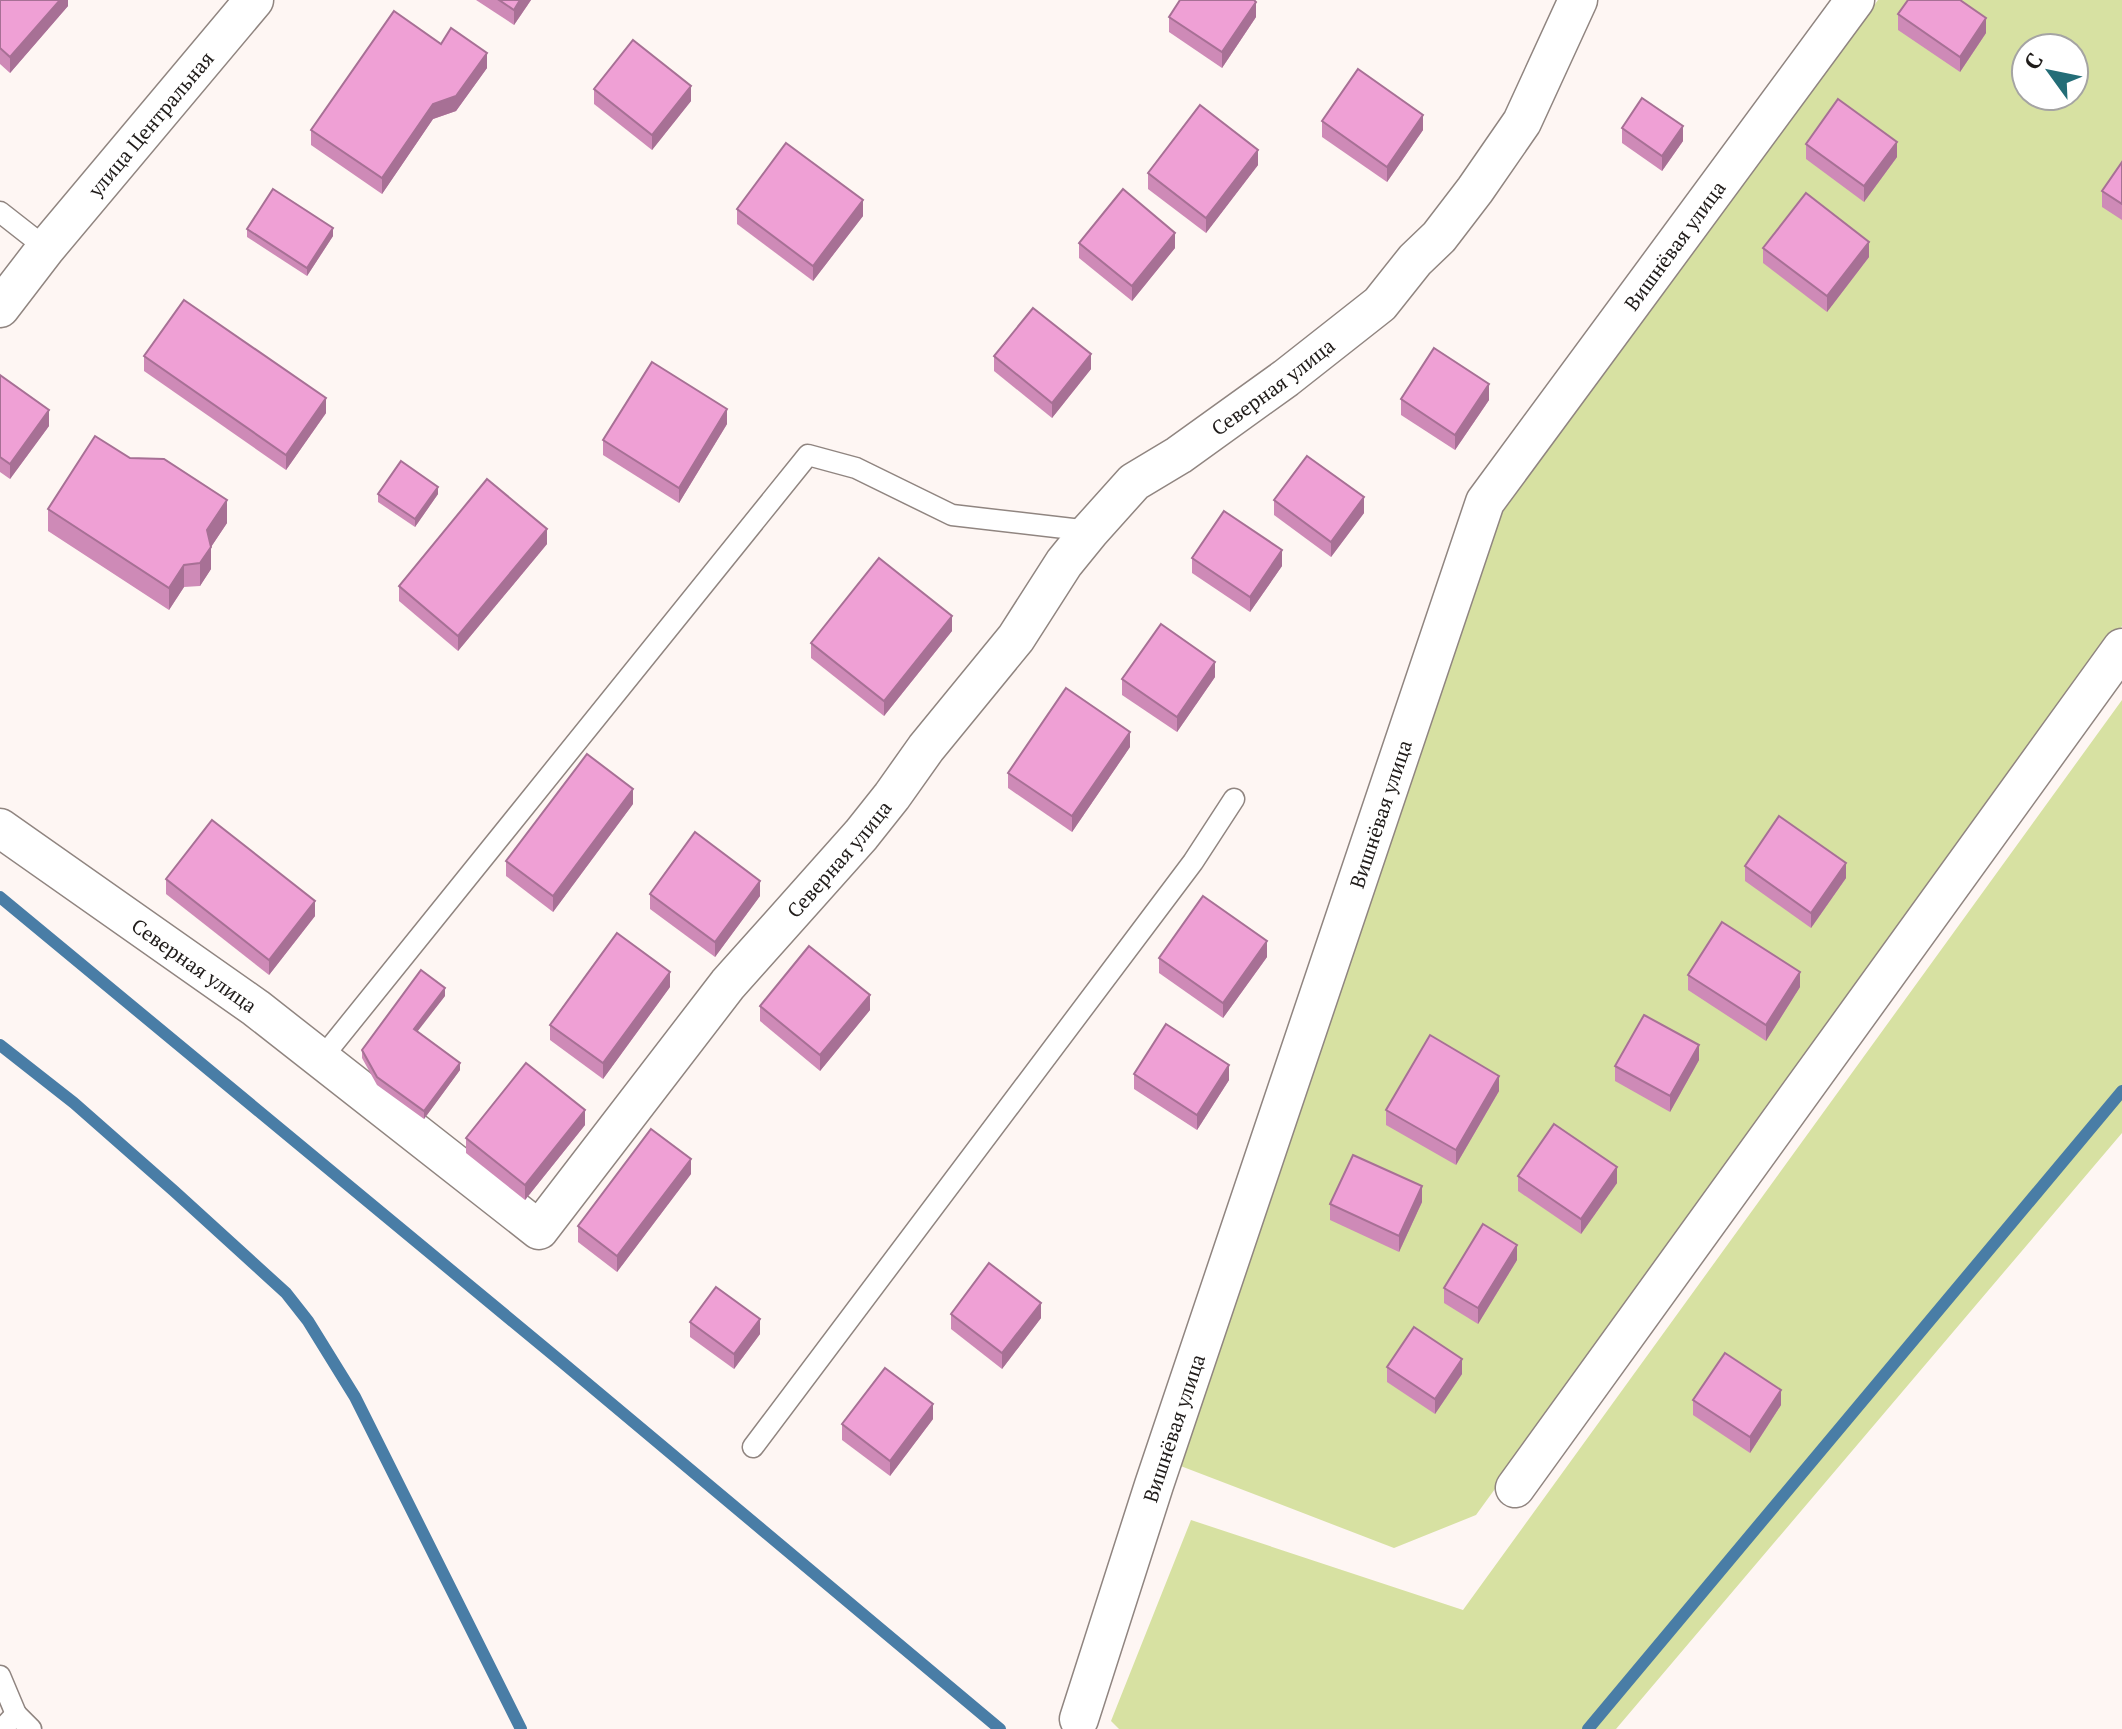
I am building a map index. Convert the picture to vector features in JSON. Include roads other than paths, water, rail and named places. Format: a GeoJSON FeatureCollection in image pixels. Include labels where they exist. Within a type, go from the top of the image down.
{"type":"FeatureCollection","features":[{"type":"Feature","properties":{"kind":"street","name":"улица Центральная"},"geometry":{"type":"LineString","coordinates":[[0,308],[46,248],[254,0]]}},
{"type":"Feature","properties":{"kind":"street","name":"Северная улица"},"geometry":{"type":"LineString","coordinates":[[0,828],[256,1008],[539,1230],[728,984],[861,835],[926,748],[1016,638],[1064,563],[1134,482],[1179,455],[1286,378],[1380,304],[1415,260],[1439,237],[1522,122],[1578,0]]}},
{"type":"Feature","properties":{"kind":"street","name":"Вишнёвая улица"},"geometry":{"type":"LineString","coordinates":[[1079,1719],[1159,1470],[1485,502],[1855,0]]}},
{"type":"Feature","properties":{"kind":"street"},"geometry":{"type":"LineString","coordinates":[[1515,1488],[2122,648]]}},
{"type":"Feature","properties":{"kind":"lane"},"geometry":{"type":"LineString","coordinates":[[0,212],[46,248]]}},
{"type":"Feature","properties":{"kind":"lane"},"geometry":{"type":"LineString","coordinates":[[321,1059],[808,455],[856,468],[952,515],[1090,531]]}},
{"type":"Feature","properties":{"kind":"lane"},"geometry":{"type":"LineString","coordinates":[[753,1447],[1193,862],[1234,799]]}},
{"type":"Feature","properties":{"kind":"lane"},"geometry":{"type":"LineString","coordinates":[[0,1676],[9,1721],[31,1729]]}},
{"type":"Feature","properties":{"kind":"waterway"},"geometry":{"type":"LineString","coordinates":[[0,897],[1000,1729]]}},
{"type":"Feature","properties":{"kind":"waterway"},"geometry":{"type":"LineString","coordinates":[[0,1045],[74,1103],[174,1191],[286,1293],[308,1321],[355,1397],[521,1729]]}},
{"type":"Feature","properties":{"kind":"waterway"},"geometry":{"type":"LineString","coordinates":[[1588,1729],[2122,1091]]}}]}
